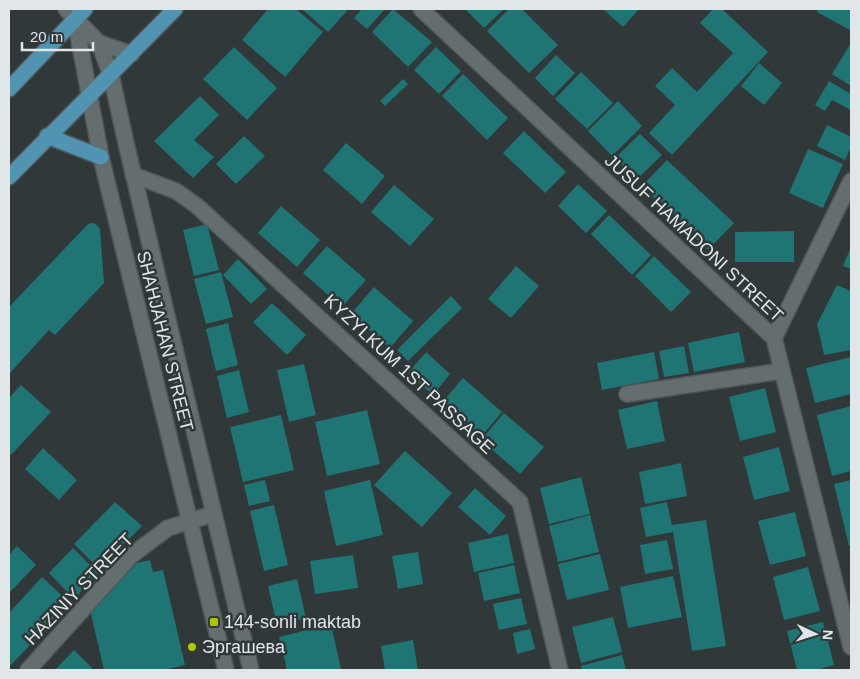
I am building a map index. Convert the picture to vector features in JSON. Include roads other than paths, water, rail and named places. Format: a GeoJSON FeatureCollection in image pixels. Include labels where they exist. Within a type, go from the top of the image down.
{"type":"FeatureCollection","features":[{"type":"Feature","properties":{"kind":"main road"},"geometry":{"type":"LineString","coordinates":[[9,177],[175,9]]}},
{"type":"Feature","properties":{"kind":"main road"},"geometry":{"type":"LineString","coordinates":[[9,88],[75,12]]}},
{"type":"Feature","properties":{"kind":"main road"},"geometry":{"type":"LineString","coordinates":[[48,136],[101,157]]}},
{"type":"Feature","properties":{"kind":"street","name":"JUSUF HAMADONI STREET"},"geometry":{"type":"LineString","coordinates":[[421,9],[774,338],[851,647]]}},
{"type":"Feature","properties":{"kind":"street"},"geometry":{"type":"LineString","coordinates":[[75,12],[99,43],[132,54]]}},
{"type":"Feature","properties":{"kind":"street","name":"SHAHJAHAN STREET"},"geometry":{"type":"LineString","coordinates":[[75,12],[101,157],[226,670]]}},
{"type":"Feature","properties":{"kind":"street","name":"SHAHJAHAN STREET"},"geometry":{"type":"LineString","coordinates":[[99,43],[111,75],[250,670]]}},
{"type":"Feature","properties":{"kind":"street","name":"KYZYLKUM 1ST PASSAGE"},"geometry":{"type":"LineString","coordinates":[[133,175],[176,191],[197,206],[520,502],[560,670]]}},
{"type":"Feature","properties":{"kind":"street"},"geometry":{"type":"LineString","coordinates":[[774,338],[851,181]]}},
{"type":"Feature","properties":{"kind":"street"},"geometry":{"type":"LineString","coordinates":[[628,394],[782,371]]}},
{"type":"Feature","properties":{"kind":"street","name":"HAZINIY STREET"},"geometry":{"type":"LineString","coordinates":[[28,670],[132,555],[168,528],[213,514]]}},
{"type":"Feature","properties":{"kind":"place","name":"144-sonli maktab"},"geometry":{"type":"Point","coordinates":[214,622]}},
{"type":"Feature","properties":{"kind":"place","name":"Эргашева"},"geometry":{"type":"Point","coordinates":[192,647]}}]}
